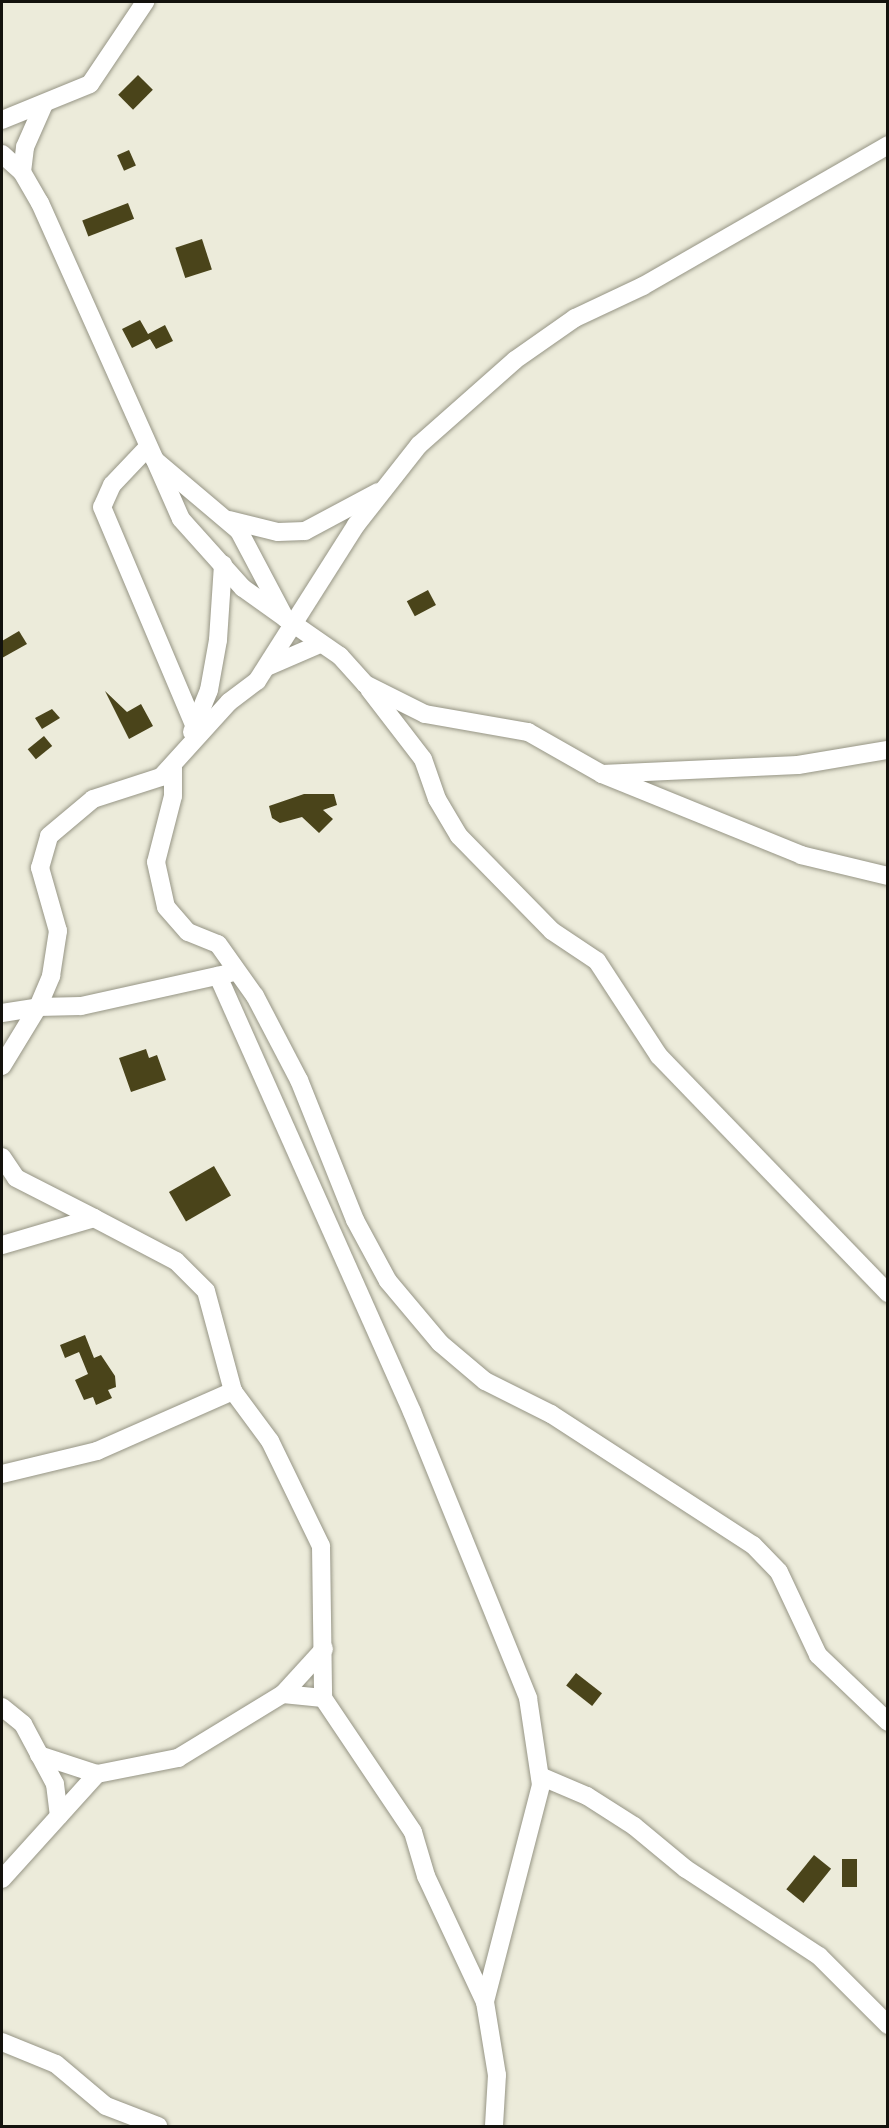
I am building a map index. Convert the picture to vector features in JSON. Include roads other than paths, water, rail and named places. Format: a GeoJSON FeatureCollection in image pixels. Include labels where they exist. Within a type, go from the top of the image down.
{"type":"FeatureCollection","features":[{"type":"Feature","properties":{"kind":"street"},"geometry":{"type":"LineString","coordinates":[[2,120],[44,104],[101,74],[145,2]]}},
{"type":"Feature","properties":{"kind":"street"},"geometry":{"type":"LineString","coordinates":[[22,172],[33,124],[44,104]]}},
{"type":"Feature","properties":{"kind":"street"},"geometry":{"type":"LineString","coordinates":[[269,666],[288,621],[385,488],[428,438],[515,360],[575,318],[643,286],[888,145]]}},
{"type":"Feature","properties":{"kind":"street"},"geometry":{"type":"LineString","coordinates":[[2,154],[22,172],[152,454],[174,509],[243,588],[321,645],[365,684],[423,759],[436,799],[459,836],[552,931],[597,961],[659,1056],[888,1293]]}},
{"type":"Feature","properties":{"kind":"street"},"geometry":{"type":"LineString","coordinates":[[152,454],[229,520],[266,575],[288,621]]}},
{"type":"Feature","properties":{"kind":"street"},"geometry":{"type":"LineString","coordinates":[[152,454],[112,485],[102,507],[194,724]]}},
{"type":"Feature","properties":{"kind":"street"},"geometry":{"type":"LineString","coordinates":[[229,520],[278,532],[304,531],[385,488]]}},
{"type":"Feature","properties":{"kind":"street"},"geometry":{"type":"LineString","coordinates":[[190,743],[194,724],[209,690],[218,640],[222,564]]}},
{"type":"Feature","properties":{"kind":"street"},"geometry":{"type":"LineString","coordinates":[[2,1066],[38,1007],[51,976],[58,932],[40,868],[49,836],[93,799],[160,777],[173,767],[190,743],[269,666],[321,645]]}},
{"type":"Feature","properties":{"kind":"street"},"geometry":{"type":"LineString","coordinates":[[365,684],[425,714],[528,732],[602,774],[801,855],[888,876]]}},
{"type":"Feature","properties":{"kind":"street"},"geometry":{"type":"LineString","coordinates":[[602,774],[798,765],[888,750]]}},
{"type":"Feature","properties":{"kind":"street"},"geometry":{"type":"LineString","coordinates":[[173,767],[157,882],[176,923],[218,944],[240,971],[299,1080],[362,1236],[417,1317],[485,1381],[551,1414],[753,1545],[779,1572],[818,1654],[888,1722]]}},
{"type":"Feature","properties":{"kind":"street"},"geometry":{"type":"LineString","coordinates":[[2,1013],[38,1007],[81,1005],[240,971]]}},
{"type":"Feature","properties":{"kind":"street"},"geometry":{"type":"LineString","coordinates":[[218,976],[473,1561],[528,1698],[540,1776],[536,1815],[485,2002]]}},
{"type":"Feature","properties":{"kind":"street"},"geometry":{"type":"LineString","coordinates":[[2,1157],[16,1178],[176,1261],[206,1291],[232,1390],[270,1441],[321,1546],[323,1698],[413,1832],[426,1876],[485,2002],[497,2075],[494,2127]]}},
{"type":"Feature","properties":{"kind":"street"},"geometry":{"type":"LineString","coordinates":[[2,1245],[94,1218]]}},
{"type":"Feature","properties":{"kind":"street"},"geometry":{"type":"LineString","coordinates":[[2,1474],[97,1451],[232,1390]]}},
{"type":"Feature","properties":{"kind":"street"},"geometry":{"type":"LineString","coordinates":[[39,1755],[97,1774],[178,1758],[283,1694],[324,1649]]}},
{"type":"Feature","properties":{"kind":"street"},"geometry":{"type":"LineString","coordinates":[[283,1694],[323,1698]]}},
{"type":"Feature","properties":{"kind":"street"},"geometry":{"type":"LineString","coordinates":[[2,1707],[23,1724],[55,1784],[60,1816]]}},
{"type":"Feature","properties":{"kind":"street"},"geometry":{"type":"LineString","coordinates":[[2,1879],[35,1838],[60,1816],[97,1774]]}},
{"type":"Feature","properties":{"kind":"street"},"geometry":{"type":"LineString","coordinates":[[540,1776],[587,1796],[634,1826],[686,1869],[819,1956],[888,2025]]}},
{"type":"Feature","properties":{"kind":"street"},"geometry":{"type":"LineString","coordinates":[[2,1855],[35,1838]]}},
{"type":"Feature","properties":{"kind":"street"},"geometry":{"type":"LineString","coordinates":[[2,2042],[56,2064],[106,2106],[158,2127]]}}]}
